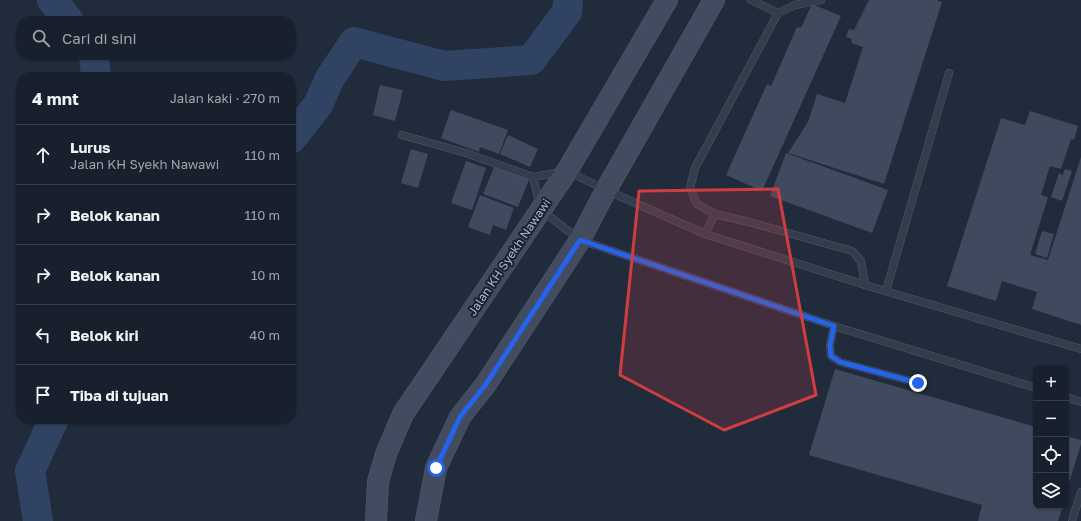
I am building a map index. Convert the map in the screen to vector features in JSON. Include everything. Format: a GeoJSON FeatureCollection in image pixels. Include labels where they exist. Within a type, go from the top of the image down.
{"type":"FeatureCollection","features":[{"type":"Feature","properties":{"kind":"main road","name":"Jalan KH Syekh Nawawi"},"geometry":{"type":"LineString","coordinates":[[376,518],[378,482],[386,454],[403,414],[567,171],[667,0]]}},
{"type":"Feature","properties":{"kind":"main road"},"geometry":{"type":"LineString","coordinates":[[426,520],[436,468],[460,417],[486,384],[580,240],[606,190],[714,0]]}},
{"type":"Feature","properties":{"kind":"lane"},"geometry":{"type":"LineString","coordinates":[[751,0],[778,13]]}},
{"type":"Feature","properties":{"kind":"lane"},"geometry":{"type":"LineString","coordinates":[[821,0],[795,5],[778,13],[695,168],[690,188],[698,204],[715,214],[749,222],[852,252],[861,261],[865,285]]}},
{"type":"Feature","properties":{"kind":"lane"},"geometry":{"type":"LineString","coordinates":[[886,291],[949,73]]}},
{"type":"Feature","properties":{"kind":"lane"},"geometry":{"type":"LineString","coordinates":[[402,135],[466,153],[533,177],[567,171],[705,234],[865,285],[1081,349]]}},
{"type":"Feature","properties":{"kind":"lane"},"geometry":{"type":"LineString","coordinates":[[533,177],[541,210],[580,240],[834,326],[1033,387]]}},
{"type":"Feature","properties":{"kind":"lane"},"geometry":{"type":"LineString","coordinates":[[705,234],[715,214]]}},
{"type":"Feature","properties":{"kind":"lane"},"geometry":{"type":"LineString","coordinates":[[834,326],[830,345],[831,356],[840,362],[918,383]]}},
{"type":"Feature","properties":{"kind":"lane"},"geometry":{"type":"LineString","coordinates":[[1069,398],[1081,402]]}},
{"type":"Feature","properties":{"kind":"lane"},"geometry":{"type":"LineString","coordinates":[[1072,521],[1081,492]]}},
{"type":"Feature","properties":{"kind":"highlighted area"},"geometry":{"type":"Polygon","coordinates":[[[778,189],[816,395],[724,430],[620,375],[639,191],[778,189]]]}},
{"type":"Feature","properties":{"kind":"building"},"geometry":{"type":"Polygon","coordinates":[[[869,0],[937,0],[942,2],[884,184],[788,153],[808,122],[817,94],[845,103],[863,47],[851,43],[852,39],[846,37],[849,29],[854,30],[869,0]]]}},
{"type":"Feature","properties":{"kind":"building"},"geometry":{"type":"Polygon","coordinates":[[[812,4],[841,16],[762,191],[726,175],[767,84],[771,86],[797,27],[801,28],[812,4]]]}},
{"type":"Feature","properties":{"kind":"building"},"geometry":{"type":"Polygon","coordinates":[[[380,85],[403,90],[395,121],[373,115],[380,85]]]}},
{"type":"Feature","properties":{"kind":"building"},"geometry":{"type":"Polygon","coordinates":[[[451,110],[508,130],[499,154],[480,147],[479,152],[441,138],[451,110]]]}},
{"type":"Feature","properties":{"kind":"building"},"geometry":{"type":"Polygon","coordinates":[[[1030,111],[1078,126],[1074,140],[1071,139],[1061,169],[1050,166],[1041,195],[1048,197],[1030,255],[1048,260],[1081,157],[1081,325],[1032,309],[1037,292],[1002,281],[996,301],[947,286],[1001,118],[1025,125],[1030,111]]]}},
{"type":"Feature","properties":{"kind":"building"},"geometry":{"type":"Polygon","coordinates":[[[508,135],[538,149],[530,167],[500,154],[508,135]]]}},
{"type":"Feature","properties":{"kind":"building"},"geometry":{"type":"Polygon","coordinates":[[[411,149],[428,154],[418,188],[401,183],[411,149]]]}},
{"type":"Feature","properties":{"kind":"building"},"geometry":{"type":"Polygon","coordinates":[[[786,153],[888,190],[872,233],[770,196],[786,153]]]}},
{"type":"Feature","properties":{"kind":"building"},"geometry":{"type":"Polygon","coordinates":[[[466,161],[486,168],[472,210],[451,203],[466,161]]]}},
{"type":"Feature","properties":{"kind":"building"},"geometry":{"type":"Polygon","coordinates":[[[495,165],[530,177],[518,207],[483,194],[495,165]]]}},
{"type":"Feature","properties":{"kind":"building"},"geometry":{"type":"Polygon","coordinates":[[[1066,169],[1072,171],[1062,201],[1051,197],[1059,173],[1063,175],[1064,170],[1066,169]]]}},
{"type":"Feature","properties":{"kind":"building"},"geometry":{"type":"Polygon","coordinates":[[[480,195],[514,208],[506,230],[493,225],[490,235],[468,227],[480,195]]]}},
{"type":"Feature","properties":{"kind":"building"},"geometry":{"type":"Polygon","coordinates":[[[1042,231],[1054,234],[1047,258],[1035,254],[1042,231]]]}},
{"type":"Feature","properties":{"kind":"building"},"geometry":{"type":"Polygon","coordinates":[[[835,369],[1033,426],[1033,509],[1062,509],[1058,521],[978,521],[982,505],[809,455],[835,369]]]}},
{"type":"Feature","properties":{"kind":"building"},"geometry":{"type":"Polygon","coordinates":[[[1069,437],[1081,440],[1069,483],[1069,437]]]}},
{"type":"Feature","properties":{"kind":"waterway"},"geometry":{"type":"LineString","coordinates":[[52,0],[65,16]]}},
{"type":"Feature","properties":{"kind":"waterway"},"geometry":{"type":"LineString","coordinates":[[296,133],[318,105],[330,78],[354,42],[444,66],[531,60],[567,12],[568,0]]}},
{"type":"Feature","properties":{"kind":"waterway"},"geometry":{"type":"LineString","coordinates":[[94,60],[96,72]]}},
{"type":"Feature","properties":{"kind":"waterway"},"geometry":{"type":"LineString","coordinates":[[38,521],[30,471],[52,424]]}},
{"type":"Feature","properties":{"kind":"route"},"geometry":{"type":"LineString","coordinates":[[436,468],[460,417],[486,384],[580,240],[834,326],[830,345],[831,356],[840,362],[918,383]]}}]}
